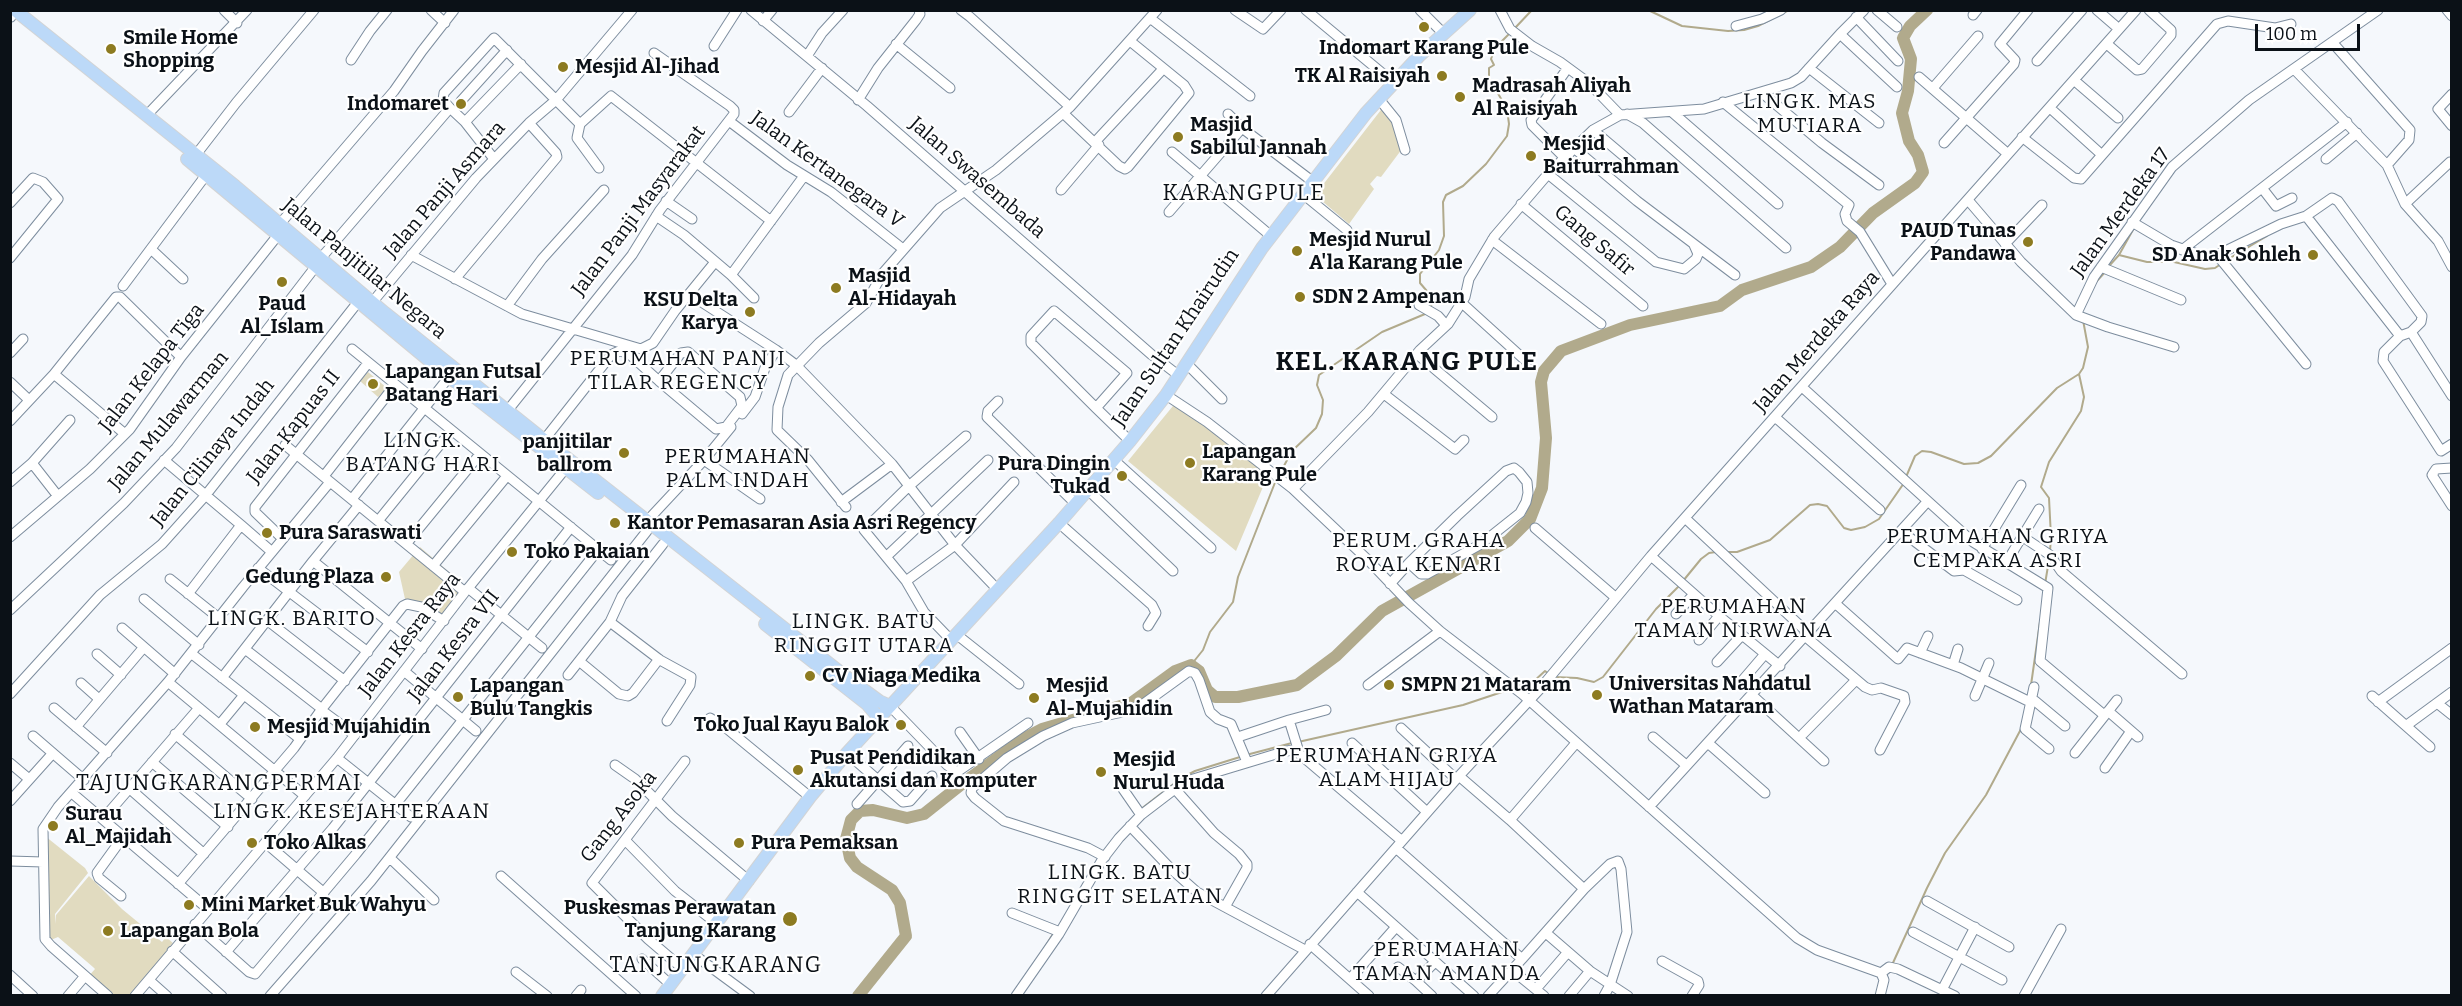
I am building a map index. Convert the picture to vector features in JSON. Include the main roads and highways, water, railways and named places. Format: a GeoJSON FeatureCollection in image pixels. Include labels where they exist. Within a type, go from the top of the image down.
{"type":"FeatureCollection","features":[{"type":"Feature","properties":{"kind":"main road","name":"Jalan Panjitilar Negara"},"geometry":{"type":"LineString","coordinates":[[15,10],[104,86],[147,115],[366,304],[508,410],[544,440],[569,465],[874,698],[885,712]]}},
{"type":"Feature","properties":{"kind":"main road","name":"Jalan Sultan Khairudin"},"geometry":{"type":"LineString","coordinates":[[665,992],[810,797],[953,636],[1059,523],[1130,441],[1166,395],[1271,236],[1378,99],[1420,55],[1470,10]]}},
{"type":"Feature","properties":{"kind":"main road"},"geometry":{"type":"LineString","coordinates":[[11,17],[104,86],[206,176],[279,230]]}},
{"type":"Feature","properties":{"kind":"main road"},"geometry":{"type":"LineString","coordinates":[[366,304],[449,376],[569,465]]}},
{"type":"Feature","properties":{"kind":"main road"},"geometry":{"type":"LineString","coordinates":[[647,526],[663,544],[860,699],[885,712]]}},
{"type":"Feature","properties":{"kind":"waterway"},"geometry":{"type":"LineString","coordinates":[[1515,28],[1532,10]]}},
{"type":"Feature","properties":{"kind":"waterway"},"geometry":{"type":"LineString","coordinates":[[1648,10],[1682,26],[1728,31],[1758,26],[1789,10]]}},
{"type":"Feature","properties":{"kind":"waterway"},"geometry":{"type":"LineString","coordinates":[[858,996],[906,936],[900,903],[892,890],[857,867],[850,858],[846,839],[851,820],[860,811],[873,810],[907,818],[924,814],[1023,739],[1042,729],[1131,703],[1175,671],[1191,665],[1199,671],[1207,690],[1215,697],[1238,697],[1297,685],[1336,656],[1382,611],[1508,541],[1530,519],[1542,488],[1546,438],[1541,382],[1544,371],[1561,351],[1630,325],[1720,306],[1742,290],[1811,267],[1840,247],[1873,213],[1915,183],[1923,172],[1918,155],[1909,141],[1902,113],[1908,91],[1911,59],[1903,38],[1910,26],[1927,10]]}},
{"type":"Feature","properties":{"kind":"waterway"},"geometry":{"type":"LineString","coordinates":[[1431,308],[1432,297],[1420,283],[1420,274],[1439,250],[1444,236],[1443,202],[1446,195],[1463,186],[1486,164],[1507,136],[1509,124],[1507,109],[1489,78],[1489,68],[1494,65],[1491,59],[1495,48],[1511,32]]}},
{"type":"Feature","properties":{"kind":"waterway"},"geometry":{"type":"LineString","coordinates":[[2109,266],[2119,255],[2134,228]]}},
{"type":"Feature","properties":{"kind":"waterway"},"geometry":{"type":"LineString","coordinates":[[2225,261],[2267,236]]}},
{"type":"Feature","properties":{"kind":"waterway"},"geometry":{"type":"LineString","coordinates":[[2119,255],[2147,262],[2174,262],[2205,269],[2215,268],[2221,264]]}},
{"type":"Feature","properties":{"kind":"waterway"},"geometry":{"type":"LineString","coordinates":[[2096,282],[2106,271]]}},
{"type":"Feature","properties":{"kind":"waterway"},"geometry":{"type":"LineString","coordinates":[[1279,475],[1292,451],[1316,428],[1322,414],[1323,400],[1317,385],[1319,375],[1382,332],[1425,314]]}},
{"type":"Feature","properties":{"kind":"waterway"},"geometry":{"type":"LineString","coordinates":[[1906,477],[1915,456],[1922,451],[1964,464],[1978,463],[1991,456],[2057,388],[2079,374],[2083,368],[2088,347],[2083,320]]}},
{"type":"Feature","properties":{"kind":"waterway"},"geometry":{"type":"LineString","coordinates":[[2050,551],[2049,498],[2041,487],[2049,462],[2081,411],[2084,397],[2079,374]]}},
{"type":"Feature","properties":{"kind":"waterway"},"geometry":{"type":"LineString","coordinates":[[1191,665],[1203,650],[1210,632],[1233,602],[1238,577],[1276,480]]}},
{"type":"Feature","properties":{"kind":"waterway"},"geometry":{"type":"LineString","coordinates":[[1725,552],[1737,552],[1770,540],[1810,505],[1827,506],[1844,528],[1851,530],[1865,527],[1879,519],[1904,483]]}},
{"type":"Feature","properties":{"kind":"waterway"},"geometry":{"type":"LineString","coordinates":[[1683,581],[1701,559],[1709,553],[1716,552]]}},
{"type":"Feature","properties":{"kind":"waterway"},"geometry":{"type":"LineString","coordinates":[[2045,584],[2049,560]]}},
{"type":"Feature","properties":{"kind":"waterway"},"geometry":{"type":"LineString","coordinates":[[1554,677],[1577,678],[1594,682],[1603,677],[1656,609],[1680,585]]}},
{"type":"Feature","properties":{"kind":"waterway"},"geometry":{"type":"LineString","coordinates":[[2031,685],[2040,622]]}},
{"type":"Feature","properties":{"kind":"waterway"},"geometry":{"type":"LineString","coordinates":[[1516,686],[1533,682],[1545,671],[1549,674]]}},
{"type":"Feature","properties":{"kind":"waterway"},"geometry":{"type":"LineString","coordinates":[[1298,742],[1463,705],[1511,689]]}},
{"type":"Feature","properties":{"kind":"waterway"},"geometry":{"type":"LineString","coordinates":[[1892,965],[1945,853],[1986,795],[2021,729]]}},
{"type":"Feature","properties":{"kind":"waterway"},"geometry":{"type":"LineString","coordinates":[[1246,755],[1292,743]]}},
{"type":"Feature","properties":{"kind":"waterway"},"geometry":{"type":"LineString","coordinates":[[1141,809],[1180,779],[1195,771],[1240,757]]}},
{"type":"Feature","properties":{"kind":"waterway"},"geometry":{"type":"LineString","coordinates":[[1045,947],[1053,934]]}},
{"type":"Feature","properties":{"kind":"place","name":"Indomart Karang Pule"},"geometry":{"type":"Point","coordinates":[1424,27]}},
{"type":"Feature","properties":{"kind":"place","name":"Smile Home Shopping"},"geometry":{"type":"Point","coordinates":[111,49]}},
{"type":"Feature","properties":{"kind":"place","name":"Mesjid Al-Jihad"},"geometry":{"type":"Point","coordinates":[563,67]}},
{"type":"Feature","properties":{"kind":"place","name":"TK Al Raisiyah"},"geometry":{"type":"Point","coordinates":[1442,76]}},
{"type":"Feature","properties":{"kind":"place","name":"Madrasah Aliyah Al Raisiyah"},"geometry":{"type":"Point","coordinates":[1460,97]}},
{"type":"Feature","properties":{"kind":"place","name":"Indomaret"},"geometry":{"type":"Point","coordinates":[461,104]}},
{"type":"Feature","properties":{"kind":"place","name":"Masjid Sabilul Jannah"},"geometry":{"type":"Point","coordinates":[1178,137]}},
{"type":"Feature","properties":{"kind":"place","name":"Mesjid Baiturrahman"},"geometry":{"type":"Point","coordinates":[1531,156]}},
{"type":"Feature","properties":{"kind":"place","name":"PAUD Tunas Pandawa"},"geometry":{"type":"Point","coordinates":[2028,242]}},
{"type":"Feature","properties":{"kind":"place","name":"Mesjid Nurul A'la Karang Pule"},"geometry":{"type":"Point","coordinates":[1297,251]}},
{"type":"Feature","properties":{"kind":"place","name":"SD Anak Sohleh"},"geometry":{"type":"Point","coordinates":[2313,255]}},
{"type":"Feature","properties":{"kind":"place","name":"Paud Al_Islam"},"geometry":{"type":"Point","coordinates":[282,282]}},
{"type":"Feature","properties":{"kind":"place","name":"Masjid Al-Hidayah"},"geometry":{"type":"Point","coordinates":[836,288]}},
{"type":"Feature","properties":{"kind":"place","name":"SDN 2 Ampenan"},"geometry":{"type":"Point","coordinates":[1300,297]}},
{"type":"Feature","properties":{"kind":"place","name":"KSU Delta Karya"},"geometry":{"type":"Point","coordinates":[750,312]}},
{"type":"Feature","properties":{"kind":"place","name":"Lapangan Futsal Batang Hari"},"geometry":{"type":"Point","coordinates":[373,384]}},
{"type":"Feature","properties":{"kind":"place","name":"panjitilar ballrom"},"geometry":{"type":"Point","coordinates":[624,453]}},
{"type":"Feature","properties":{"kind":"place","name":"Lapangan Karang Pule"},"geometry":{"type":"Point","coordinates":[1190,463]}},
{"type":"Feature","properties":{"kind":"place","name":"Pura Dingin Tukad"},"geometry":{"type":"Point","coordinates":[1122,476]}},
{"type":"Feature","properties":{"kind":"place","name":"Kantor Pemasaran Asia Asri Regency"},"geometry":{"type":"Point","coordinates":[615,523]}},
{"type":"Feature","properties":{"kind":"place","name":"Pura Saraswati"},"geometry":{"type":"Point","coordinates":[267,533]}},
{"type":"Feature","properties":{"kind":"place","name":"Toko Pakaian"},"geometry":{"type":"Point","coordinates":[512,552]}},
{"type":"Feature","properties":{"kind":"place","name":"Gedung Plaza"},"geometry":{"type":"Point","coordinates":[386,577]}},
{"type":"Feature","properties":{"kind":"place","name":"CV Niaga Medika"},"geometry":{"type":"Point","coordinates":[810,676]}},
{"type":"Feature","properties":{"kind":"place","name":"SMPN 21 Mataram"},"geometry":{"type":"Point","coordinates":[1389,685]}},
{"type":"Feature","properties":{"kind":"place","name":"Universitas Nahdatul Wathan Mataram"},"geometry":{"type":"Point","coordinates":[1597,695]}},
{"type":"Feature","properties":{"kind":"place","name":"Lapangan Bulu Tangkis"},"geometry":{"type":"Point","coordinates":[458,697]}},
{"type":"Feature","properties":{"kind":"place","name":"Mesjid Al-Mujahidin"},"geometry":{"type":"Point","coordinates":[1034,698]}},
{"type":"Feature","properties":{"kind":"place","name":"Toko Jual Kayu Balok"},"geometry":{"type":"Point","coordinates":[901,725]}},
{"type":"Feature","properties":{"kind":"place","name":"Mesjid Mujahidin"},"geometry":{"type":"Point","coordinates":[255,727]}},
{"type":"Feature","properties":{"kind":"place","name":"Pusat Pendidikan Akutansi dan Komputer"},"geometry":{"type":"Point","coordinates":[798,770]}},
{"type":"Feature","properties":{"kind":"place","name":"Mesjid Nurul Huda"},"geometry":{"type":"Point","coordinates":[1101,772]}},
{"type":"Feature","properties":{"kind":"place","name":"Surau Al_Majidah"},"geometry":{"type":"Point","coordinates":[53,826]}},
{"type":"Feature","properties":{"kind":"place","name":"Toko Alkas"},"geometry":{"type":"Point","coordinates":[252,843]}},
{"type":"Feature","properties":{"kind":"place","name":"Pura Pemaksan"},"geometry":{"type":"Point","coordinates":[739,843]}},
{"type":"Feature","properties":{"kind":"place","name":"Mini Market Buk Wahyu"},"geometry":{"type":"Point","coordinates":[189,905]}},
{"type":"Feature","properties":{"kind":"place","name":"Puskesmas Perawatan Tanjung Karang"},"geometry":{"type":"Point","coordinates":[790,919]}},
{"type":"Feature","properties":{"kind":"place","name":"Lapangan Bola"},"geometry":{"type":"Point","coordinates":[108,931]}},
{"type":"Feature","properties":{"kind":"district","name":"LINGK. MAS MUTIARA"},"geometry":{"type":"Point","coordinates":[1810,114]}},
{"type":"Feature","properties":{"kind":"district","name":"KARANGPULE"},"geometry":{"type":"Point","coordinates":[1244,194]}},
{"type":"Feature","properties":{"kind":"district","name":"KEL. KARANG PULE"},"geometry":{"type":"Point","coordinates":[1407,363]}},
{"type":"Feature","properties":{"kind":"district","name":"PERUMAHAN PANJI TILAR REGENCY"},"geometry":{"type":"Point","coordinates":[678,371]}},
{"type":"Feature","properties":{"kind":"district","name":"LINGK. BATANG HARI"},"geometry":{"type":"Point","coordinates":[423,453]}},
{"type":"Feature","properties":{"kind":"district","name":"PERUMAHAN PALM INDAH"},"geometry":{"type":"Point","coordinates":[738,469]}},
{"type":"Feature","properties":{"kind":"district","name":"PERUMAHAN GRIYA CEMPAKA ASRI"},"geometry":{"type":"Point","coordinates":[1998,549]}},
{"type":"Feature","properties":{"kind":"district","name":"PERUM. GRAHA ROYAL KENARI"},"geometry":{"type":"Point","coordinates":[1419,553]}},
{"type":"Feature","properties":{"kind":"district","name":"LINGK. BARITO"},"geometry":{"type":"Point","coordinates":[292,619]}},
{"type":"Feature","properties":{"kind":"district","name":"PERUMAHAN TAMAN NIRWANA"},"geometry":{"type":"Point","coordinates":[1734,619]}},
{"type":"Feature","properties":{"kind":"district","name":"LINGK. BATU RINGGIT UTARA"},"geometry":{"type":"Point","coordinates":[864,634]}},
{"type":"Feature","properties":{"kind":"district","name":"PERUMAHAN GRIYA ALAM HIJAU"},"geometry":{"type":"Point","coordinates":[1387,768]}},
{"type":"Feature","properties":{"kind":"district","name":"TAJUNGKARANGPERMAI"},"geometry":{"type":"Point","coordinates":[219,784]}},
{"type":"Feature","properties":{"kind":"district","name":"LINGK. KESEJAHTERAAN"},"geometry":{"type":"Point","coordinates":[352,812]}},
{"type":"Feature","properties":{"kind":"district","name":"LINGK. BATU RINGGIT SELATAN"},"geometry":{"type":"Point","coordinates":[1120,885]}},
{"type":"Feature","properties":{"kind":"district","name":"PERUMAHAN TAMAN AMANDA"},"geometry":{"type":"Point","coordinates":[1447,962]}},
{"type":"Feature","properties":{"kind":"district","name":"TANJUNGKARANG"},"geometry":{"type":"Point","coordinates":[716,966]}}]}
